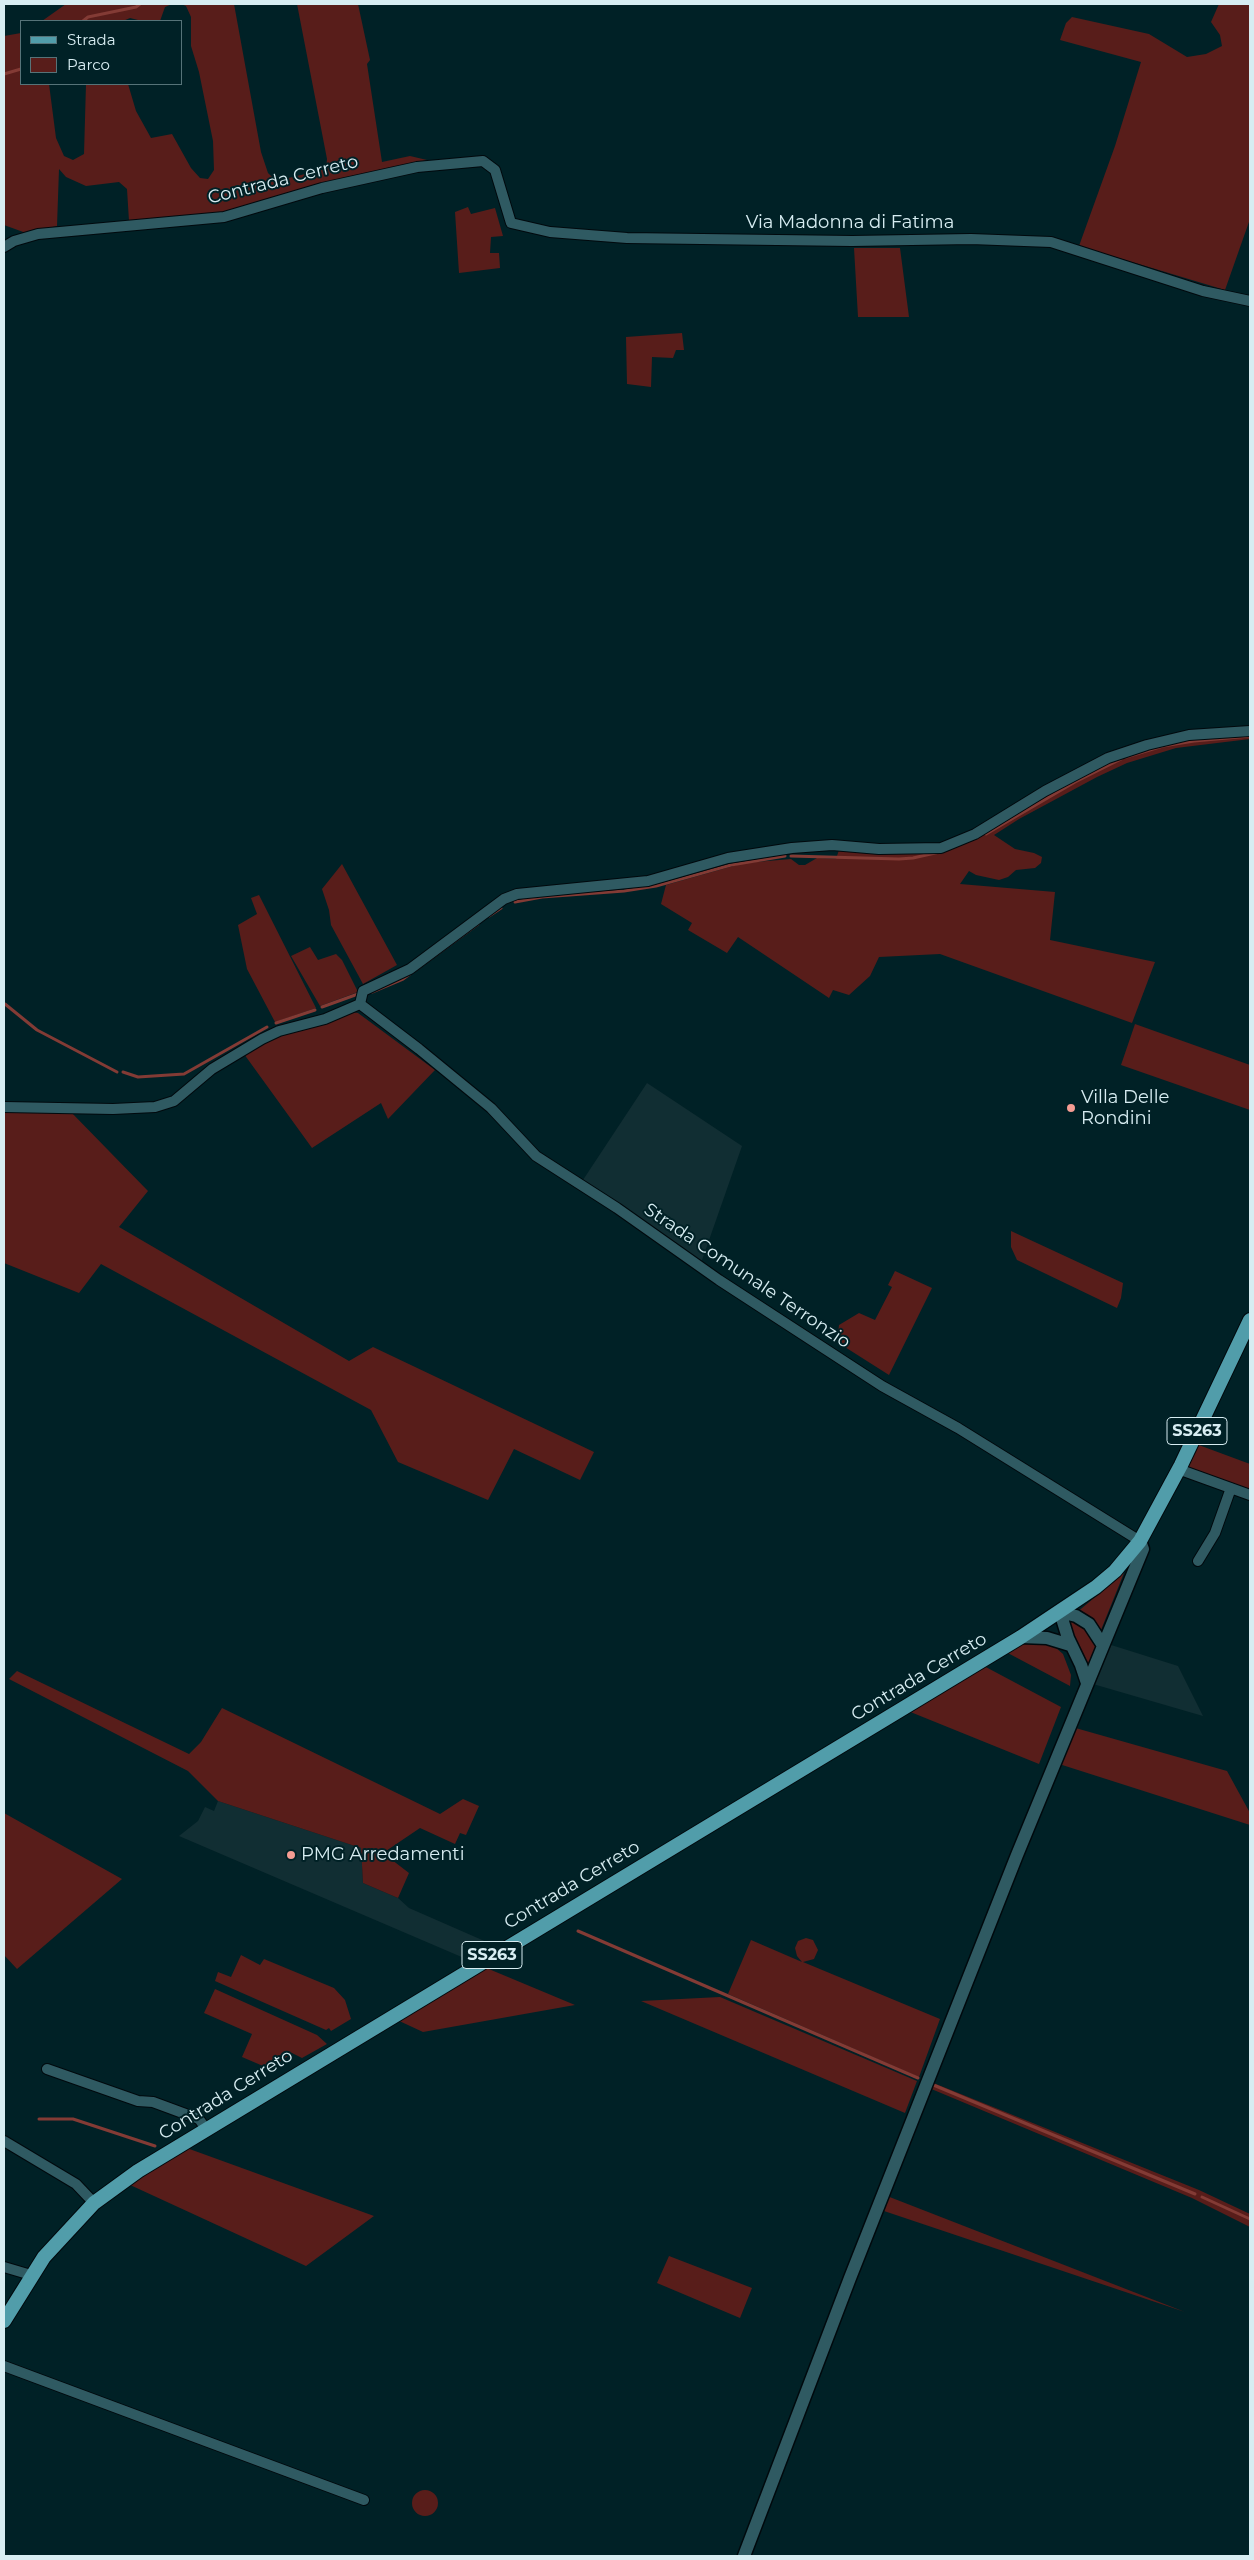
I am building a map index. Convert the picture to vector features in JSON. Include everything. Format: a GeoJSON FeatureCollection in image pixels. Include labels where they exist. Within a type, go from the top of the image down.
{"type":"FeatureCollection","features":[{"type":"Feature","properties":{"kind":"main road","name":"SS263"},"geometry":{"type":"LineString","coordinates":[[1021,1637],[1103,1582],[1140,1541],[1178,1469],[1250,1320]]}},
{"type":"Feature","properties":{"kind":"main road","name":"Contrada Cerreto"},"geometry":{"type":"LineString","coordinates":[[4,2321],[31,2275],[94,2203],[138,2171],[1021,1637]]}},
{"type":"Feature","properties":{"kind":"street","name":"Contrada Cerreto"},"geometry":{"type":"LineString","coordinates":[[4,248],[14,241],[38,234],[224,217],[322,188],[417,167],[483,161]]}},
{"type":"Feature","properties":{"kind":"street","name":"Via Madonna di Fatima"},"geometry":{"type":"LineString","coordinates":[[483,161],[494,170],[511,223],[550,232],[627,238],[852,242],[971,239],[1050,242],[1203,291],[1250,302]]}},
{"type":"Feature","properties":{"kind":"street"},"geometry":{"type":"LineString","coordinates":[[4,1107],[155,1107],[174,1101],[212,1069],[262,1038],[278,1031],[325,1019],[360,1004],[363,991],[410,969],[504,899],[517,894],[648,880],[728,858],[792,848],[832,845],[879,849],[941,848],[975,834],[1045,791],[1108,758],[1147,745],[1189,735],[1250,731]]}},
{"type":"Feature","properties":{"kind":"street","name":"Strada Comunale Terronzio"},"geometry":{"type":"LineString","coordinates":[[360,1004],[491,1108],[536,1156],[617,1208],[718,1280],[882,1386],[958,1428],[1140,1541]]}},
{"type":"Feature","properties":{"kind":"street"},"geometry":{"type":"LineString","coordinates":[[1178,1469],[1250,1495]]}},
{"type":"Feature","properties":{"kind":"street"},"geometry":{"type":"LineString","coordinates":[[1198,1561],[1215,1533],[1231,1488]]}},
{"type":"Feature","properties":{"kind":"street"},"geometry":{"type":"LineString","coordinates":[[744,2556],[850,2278],[1102,1644],[1143,1549],[1140,1541]]}},
{"type":"Feature","properties":{"kind":"street"},"geometry":{"type":"LineString","coordinates":[[1060,1612],[1076,1616],[1089,1624],[1102,1644]]}},
{"type":"Feature","properties":{"kind":"street"},"geometry":{"type":"LineString","coordinates":[[1060,1612],[1070,1645],[1082,1665],[1087,1683]]}},
{"type":"Feature","properties":{"kind":"street"},"geometry":{"type":"LineString","coordinates":[[1021,1637],[1047,1638],[1070,1645]]}},
{"type":"Feature","properties":{"kind":"street"},"geometry":{"type":"LineString","coordinates":[[47,2069],[138,2101],[153,2102],[199,2119],[206,2129]]}},
{"type":"Feature","properties":{"kind":"street"},"geometry":{"type":"LineString","coordinates":[[4,2141],[76,2184],[94,2203]]}},
{"type":"Feature","properties":{"kind":"street"},"geometry":{"type":"LineString","coordinates":[[4,2267],[31,2275]]}},
{"type":"Feature","properties":{"kind":"street"},"geometry":{"type":"LineString","coordinates":[[4,2366],[364,2500]]}},
{"type":"Feature","properties":{"kind":"shaded area"},"geometry":{"type":"Polygon","coordinates":[[[647,1083],[742,1146],[701,1263],[581,1183],[647,1083]]]}},
{"type":"Feature","properties":{"kind":"shaded area"},"geometry":{"type":"Polygon","coordinates":[[[1108,1644],[1178,1666],[1203,1716],[1093,1684],[1108,1644]]]}},
{"type":"Feature","properties":{"kind":"shaded area"},"geometry":{"type":"Polygon","coordinates":[[[218,1801],[361,1848],[363,1883],[398,1898],[409,1908],[489,1943],[464,1958],[179,1836],[198,1821],[205,1807],[214,1811],[218,1801]]]}},
{"type":"Feature","properties":{"kind":"green space"},"geometry":{"type":"Polygon","coordinates":[[[66,4],[172,4],[165,7],[160,20],[130,18],[125,20],[43,20],[66,4]]]}},
{"type":"Feature","properties":{"kind":"green space"},"geometry":{"type":"Polygon","coordinates":[[[181,4],[234,4],[261,152],[268,173],[276,181],[326,169],[327,159],[297,4],[358,4],[370,60],[367,64],[382,162],[410,156],[427,160],[312,188],[226,212],[129,221],[127,189],[119,182],[86,186],[66,177],[59,169],[57,226],[26,233],[4,225],[4,36],[20,33],[20,85],[49,85],[56,138],[64,156],[73,160],[84,154],[86,85],[128,85],[136,111],[151,138],[172,134],[191,168],[200,178],[208,179],[214,170],[213,141],[199,72],[191,46],[191,17],[186,6],[181,4]]]}},
{"type":"Feature","properties":{"kind":"green space"},"geometry":{"type":"Polygon","coordinates":[[[1219,4],[1250,4],[1250,219],[1225,290],[1079,246],[1115,146],[1141,62],[1060,40],[1066,23],[1072,17],[1149,34],[1187,57],[1206,54],[1222,46],[1220,35],[1211,22],[1219,4]]]}},
{"type":"Feature","properties":{"kind":"green space"},"geometry":{"type":"Polygon","coordinates":[[[468,207],[471,214],[495,208],[503,236],[491,237],[490,253],[499,253],[500,268],[459,273],[455,212],[468,207]]]}},
{"type":"Feature","properties":{"kind":"green space"},"geometry":{"type":"Polygon","coordinates":[[[854,248],[900,248],[909,317],[858,317],[854,248]]]}},
{"type":"Feature","properties":{"kind":"green space"},"geometry":{"type":"Polygon","coordinates":[[[682,333],[684,350],[676,350],[673,358],[652,357],[651,387],[627,384],[626,337],[682,333]]]}},
{"type":"Feature","properties":{"kind":"green space"},"geometry":{"type":"Polygon","coordinates":[[[1250,734],[1250,739],[1176,748],[1127,763],[1097,777],[1019,819],[994,835],[1015,849],[1034,853],[1042,857],[1041,863],[1035,868],[1016,870],[1008,877],[999,880],[976,875],[969,871],[960,884],[1055,892],[1050,940],[1155,962],[1132,1023],[940,954],[879,957],[870,976],[849,995],[833,990],[829,998],[738,937],[727,953],[688,930],[692,923],[661,904],[666,885],[744,863],[791,859],[799,865],[805,865],[817,858],[836,859],[839,850],[940,849],[1120,757],[1177,740],[1250,734]]]}},
{"type":"Feature","properties":{"kind":"green space"},"geometry":{"type":"Polygon","coordinates":[[[342,864],[397,965],[363,984],[331,925],[329,910],[322,889],[342,864]]]}},
{"type":"Feature","properties":{"kind":"green space"},"geometry":{"type":"Polygon","coordinates":[[[259,895],[316,1008],[275,1022],[247,969],[238,925],[257,914],[251,898],[259,895]]]}},
{"type":"Feature","properties":{"kind":"green space"},"geometry":{"type":"Polygon","coordinates":[[[310,947],[318,960],[336,954],[342,960],[358,992],[320,1006],[291,956],[310,947]]]}},
{"type":"Feature","properties":{"kind":"green space"},"geometry":{"type":"Polygon","coordinates":[[[352,1012],[358,1013],[435,1070],[388,1119],[381,1103],[312,1148],[244,1054],[274,1038],[352,1012]]]}},
{"type":"Feature","properties":{"kind":"green space"},"geometry":{"type":"Polygon","coordinates":[[[1135,1024],[1250,1065],[1250,1110],[1121,1065],[1135,1024]]]}},
{"type":"Feature","properties":{"kind":"green space"},"geometry":{"type":"Polygon","coordinates":[[[69,1110],[148,1191],[119,1227],[349,1361],[373,1347],[594,1452],[580,1480],[514,1449],[488,1500],[398,1462],[371,1410],[101,1264],[79,1293],[4,1263],[4,1111],[69,1110]]]}},
{"type":"Feature","properties":{"kind":"green space"},"geometry":{"type":"Polygon","coordinates":[[[1011,1231],[1123,1283],[1121,1298],[1117,1308],[1017,1260],[1011,1247],[1011,1231]]]}},
{"type":"Feature","properties":{"kind":"green space"},"geometry":{"type":"Polygon","coordinates":[[[895,1271],[932,1288],[889,1375],[837,1342],[839,1325],[859,1313],[875,1320],[892,1287],[888,1285],[895,1271]]]}},
{"type":"Feature","properties":{"kind":"green space"},"geometry":{"type":"Polygon","coordinates":[[[1196,1444],[1250,1464],[1250,1491],[1185,1467],[1196,1444]]]}},
{"type":"Feature","properties":{"kind":"green space"},"geometry":{"type":"Polygon","coordinates":[[[1124,1573],[1101,1630],[1088,1619],[1076,1613],[1124,1573]]]}},
{"type":"Feature","properties":{"kind":"green space"},"geometry":{"type":"Polygon","coordinates":[[[1071,1620],[1087,1629],[1097,1647],[1089,1666],[1071,1630],[1071,1620]]]}},
{"type":"Feature","properties":{"kind":"green space"},"geometry":{"type":"Polygon","coordinates":[[[1035,1639],[1055,1647],[1063,1654],[1071,1675],[1070,1686],[1004,1651],[1013,1645],[1035,1639]]]}},
{"type":"Feature","properties":{"kind":"green space"},"geometry":{"type":"Polygon","coordinates":[[[982,1665],[1061,1707],[1039,1764],[908,1711],[982,1665]]]}},
{"type":"Feature","properties":{"kind":"green space"},"geometry":{"type":"Polygon","coordinates":[[[17,1671],[189,1754],[201,1742],[222,1708],[440,1814],[463,1799],[479,1806],[466,1835],[460,1833],[455,1844],[420,1828],[383,1853],[409,1873],[398,1898],[363,1883],[361,1848],[218,1801],[188,1771],[9,1679],[17,1671]]]}},
{"type":"Feature","properties":{"kind":"green space"},"geometry":{"type":"Polygon","coordinates":[[[1072,1727],[1227,1771],[1250,1813],[1250,1825],[1056,1763],[1072,1727]]]}},
{"type":"Feature","properties":{"kind":"green space"},"geometry":{"type":"Polygon","coordinates":[[[4,1813],[122,1879],[17,1969],[4,1955],[4,1813]]]}},
{"type":"Feature","properties":{"kind":"green space"},"geometry":{"type":"Polygon","coordinates":[[[806,1938],[813,1940],[818,1950],[814,1959],[803,1962],[940,2019],[919,2077],[728,1994],[751,1940],[802,1962],[797,1956],[795,1948],[798,1941],[806,1938]]]}},
{"type":"Feature","properties":{"kind":"green space"},"geometry":{"type":"Polygon","coordinates":[[[241,1955],[260,1965],[264,1959],[334,1988],[345,2000],[351,2019],[331,2031],[329,2028],[326,2030],[215,1981],[218,1972],[231,1977],[241,1955]]]}},
{"type":"Feature","properties":{"kind":"green space"},"geometry":{"type":"Polygon","coordinates":[[[484,1967],[575,2005],[423,2032],[395,2019],[484,1967]]]}},
{"type":"Feature","properties":{"kind":"green space"},"geometry":{"type":"Polygon","coordinates":[[[215,1989],[317,2035],[327,2044],[302,2058],[292,2053],[270,2069],[242,2057],[252,2034],[204,2013],[215,1989]]]}},
{"type":"Feature","properties":{"kind":"green space"},"geometry":{"type":"Polygon","coordinates":[[[720,1997],[917,2081],[905,2113],[641,2001],[720,1997]]]}},
{"type":"Feature","properties":{"kind":"green space"},"geometry":{"type":"Polygon","coordinates":[[[931,2082],[1199,2190],[1250,2214],[1250,2227],[1192,2198],[929,2088],[931,2082]]]}},
{"type":"Feature","properties":{"kind":"green space"},"geometry":{"type":"Polygon","coordinates":[[[184,2147],[374,2216],[306,2266],[128,2184],[184,2147]]]}},
{"type":"Feature","properties":{"kind":"green space"},"geometry":{"type":"Polygon","coordinates":[[[887,2196],[1185,2312],[881,2210],[887,2196]]]}},
{"type":"Feature","properties":{"kind":"green space"},"geometry":{"type":"Polygon","coordinates":[[[669,2256],[752,2288],[740,2318],[657,2283],[669,2256]]]}},
{"type":"Feature","properties":{"kind":"green space"},"geometry":{"type":"Polygon","coordinates":[[[425,2490],[434,2494],[438,2503],[434,2512],[425,2516],[416,2512],[412,2503],[416,2494],[425,2490]]]}},
{"type":"Feature","properties":{"kind":"waterway"},"geometry":{"type":"LineString","coordinates":[[84,20],[88,17],[136,7],[140,4]]}},
{"type":"Feature","properties":{"kind":"waterway"},"geometry":{"type":"LineString","coordinates":[[4,74],[20,69]]}},
{"type":"Feature","properties":{"kind":"waterway"},"geometry":{"type":"LineString","coordinates":[[1126,757],[1163,746],[1250,736]]}},
{"type":"Feature","properties":{"kind":"waterway"},"geometry":{"type":"LineString","coordinates":[[986,834],[1075,782],[1121,759]]}},
{"type":"Feature","properties":{"kind":"waterway"},"geometry":{"type":"LineString","coordinates":[[791,856],[899,859],[944,851]]}},
{"type":"Feature","properties":{"kind":"waterway"},"geometry":{"type":"LineString","coordinates":[[515,902],[542,897],[624,891],[656,886],[731,865],[785,856]]}},
{"type":"Feature","properties":{"kind":"waterway"},"geometry":{"type":"LineString","coordinates":[[489,916],[501,908]]}},
{"type":"Feature","properties":{"kind":"waterway"},"geometry":{"type":"LineString","coordinates":[[372,992],[403,979],[478,924]]}},
{"type":"Feature","properties":{"kind":"waterway"},"geometry":{"type":"LineString","coordinates":[[322,1007],[358,994]]}},
{"type":"Feature","properties":{"kind":"waterway"},"geometry":{"type":"LineString","coordinates":[[5,1004],[37,1030],[117,1072]]}},
{"type":"Feature","properties":{"kind":"waterway"},"geometry":{"type":"LineString","coordinates":[[276,1023],[315,1010]]}},
{"type":"Feature","properties":{"kind":"waterway"},"geometry":{"type":"LineString","coordinates":[[123,1072],[138,1077],[184,1074],[267,1027]]}},
{"type":"Feature","properties":{"kind":"waterway"},"geometry":{"type":"LineString","coordinates":[[578,1931],[918,2078]]}},
{"type":"Feature","properties":{"kind":"waterway"},"geometry":{"type":"LineString","coordinates":[[931,2084],[1195,2194]]}},
{"type":"Feature","properties":{"kind":"waterway"},"geometry":{"type":"LineString","coordinates":[[39,2119],[73,2119],[155,2146]]}},
{"type":"Feature","properties":{"kind":"waterway"},"geometry":{"type":"LineString","coordinates":[[1202,2197],[1250,2219]]}},
{"type":"Feature","properties":{"kind":"place","name":"Villa Delle Rondini"},"geometry":{"type":"Point","coordinates":[1071,1108]}},
{"type":"Feature","properties":{"kind":"place","name":"PMG Arredamenti"},"geometry":{"type":"Point","coordinates":[291,1855]}}]}
